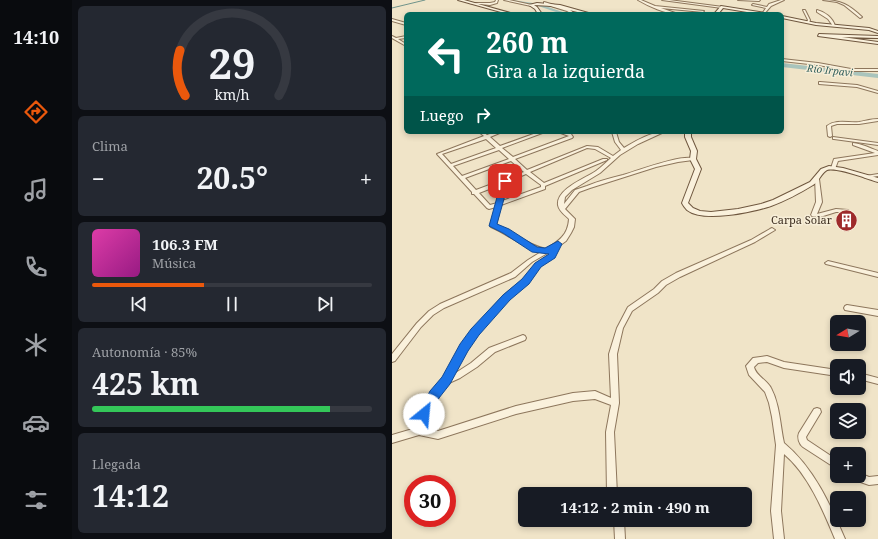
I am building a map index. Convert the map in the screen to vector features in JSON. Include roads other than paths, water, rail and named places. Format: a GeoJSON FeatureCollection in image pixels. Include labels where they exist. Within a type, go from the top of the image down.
{"type":"FeatureCollection","features":[{"type":"Feature","properties":{"kind":"street"},"geometry":{"type":"LineString","coordinates":[[462,1],[475,4],[490,4],[496,2],[497,0]]}},
{"type":"Feature","properties":{"kind":"street"},"geometry":{"type":"LineString","coordinates":[[505,0],[532,5],[545,2],[570,7],[584,12]]}},
{"type":"Feature","properties":{"kind":"street"},"geometry":{"type":"LineString","coordinates":[[639,0],[670,12]]}},
{"type":"Feature","properties":{"kind":"street"},"geometry":{"type":"LineString","coordinates":[[663,0],[752,12]]}},
{"type":"Feature","properties":{"kind":"street"},"geometry":{"type":"LineString","coordinates":[[704,0],[722,7]]}},
{"type":"Feature","properties":{"kind":"street"},"geometry":{"type":"LineString","coordinates":[[739,0],[759,0]]}},
{"type":"Feature","properties":{"kind":"street"},"geometry":{"type":"LineString","coordinates":[[765,12],[770,6],[783,0]]}},
{"type":"Feature","properties":{"kind":"street"},"geometry":{"type":"LineString","coordinates":[[824,0],[837,0],[844,3],[861,17]]}},
{"type":"Feature","properties":{"kind":"street"},"geometry":{"type":"LineString","coordinates":[[462,1],[504,12]]}},
{"type":"Feature","properties":{"kind":"street"},"geometry":{"type":"LineString","coordinates":[[545,2],[571,12]]}},
{"type":"Feature","properties":{"kind":"street"},"geometry":{"type":"LineString","coordinates":[[532,5],[538,12]]}},
{"type":"Feature","properties":{"kind":"street"},"geometry":{"type":"LineString","coordinates":[[654,7],[703,11],[707,5]]}},
{"type":"Feature","properties":{"kind":"street"},"geometry":{"type":"LineString","coordinates":[[753,5],[768,8]]}},
{"type":"Feature","properties":{"kind":"street"},"geometry":{"type":"LineString","coordinates":[[718,12],[722,7]]}},
{"type":"Feature","properties":{"kind":"street"},"geometry":{"type":"LineString","coordinates":[[804,11],[809,20],[808,22]]}},
{"type":"Feature","properties":{"kind":"street"},"geometry":{"type":"LineString","coordinates":[[818,11],[832,20],[834,25]]}},
{"type":"Feature","properties":{"kind":"street"},"geometry":{"type":"LineString","coordinates":[[784,17],[816,24],[869,29],[878,32]]}},
{"type":"Feature","properties":{"kind":"street"},"geometry":{"type":"LineString","coordinates":[[392,20],[404,23]]}},
{"type":"Feature","properties":{"kind":"street"},"geometry":{"type":"LineString","coordinates":[[398,21],[404,20]]}},
{"type":"Feature","properties":{"kind":"street"},"geometry":{"type":"LineString","coordinates":[[878,37],[819,35],[878,43]]}},
{"type":"Feature","properties":{"kind":"street"},"geometry":{"type":"LineString","coordinates":[[394,38],[404,37]]}},
{"type":"Feature","properties":{"kind":"street"},"geometry":{"type":"LineString","coordinates":[[394,38],[404,43]]}},
{"type":"Feature","properties":{"kind":"street"},"geometry":{"type":"LineString","coordinates":[[784,60],[851,70],[878,70]]}},
{"type":"Feature","properties":{"kind":"street"},"geometry":{"type":"LineString","coordinates":[[820,83],[857,86],[878,92]]}},
{"type":"Feature","properties":{"kind":"street"},"geometry":{"type":"LineString","coordinates":[[833,139],[828,126],[832,124],[843,122],[854,124],[878,120]]}},
{"type":"Feature","properties":{"kind":"street"},"geometry":{"type":"LineString","coordinates":[[483,134],[543,185]]}},
{"type":"Feature","properties":{"kind":"street"},"geometry":{"type":"LineString","coordinates":[[495,134],[439,153],[474,193],[489,207],[543,188],[543,185],[605,160]]}},
{"type":"Feature","properties":{"kind":"street"},"geometry":{"type":"LineString","coordinates":[[450,166],[538,134]]}},
{"type":"Feature","properties":{"kind":"street"},"geometry":{"type":"LineString","coordinates":[[462,178],[571,137],[567,134]]}},
{"type":"Feature","properties":{"kind":"street"},"geometry":{"type":"LineString","coordinates":[[615,134],[617,142],[623,150]]}},
{"type":"Feature","properties":{"kind":"street"},"geometry":{"type":"LineString","coordinates":[[420,431],[424,414],[434,395],[446,380],[475,332],[506,297],[525,282],[538,265],[552,256],[558,244],[571,230],[573,223],[572,219],[562,208],[561,202],[567,192],[585,179],[600,171],[623,150],[656,134]]}},
{"type":"Feature","properties":{"kind":"street"},"geometry":{"type":"LineString","coordinates":[[688,134],[694,150],[692,159],[698,169],[698,173],[684,203],[688,208],[699,213],[722,214],[758,207],[782,199],[817,179],[823,170],[833,168],[878,180]]}},
{"type":"Feature","properties":{"kind":"street"},"geometry":{"type":"LineString","coordinates":[[833,139],[878,144]]}},
{"type":"Feature","properties":{"kind":"street"},"geometry":{"type":"LineString","coordinates":[[833,139],[862,146],[878,154]]}},
{"type":"Feature","properties":{"kind":"street"},"geometry":{"type":"LineString","coordinates":[[474,193],[587,147],[596,148],[613,158]]}},
{"type":"Feature","properties":{"kind":"street"},"geometry":{"type":"LineString","coordinates":[[833,168],[836,160],[878,154]]}},
{"type":"Feature","properties":{"kind":"street"},"geometry":{"type":"LineString","coordinates":[[562,208],[577,191],[582,189],[643,168],[678,160],[692,159]]}},
{"type":"Feature","properties":{"kind":"street"},"geometry":{"type":"LineString","coordinates":[[866,176],[878,175]]}},
{"type":"Feature","properties":{"kind":"street"},"geometry":{"type":"LineString","coordinates":[[817,179],[819,202],[814,215],[819,216],[836,210],[846,211]]}},
{"type":"Feature","properties":{"kind":"street"},"geometry":{"type":"LineString","coordinates":[[505,181],[493,226],[506,231],[535,250],[546,251]]}},
{"type":"Feature","properties":{"kind":"street"},"geometry":{"type":"LineString","coordinates":[[612,487],[610,432],[615,403],[613,354],[620,328],[630,310],[656,291],[664,283],[678,275],[764,236],[772,230]]}},
{"type":"Feature","properties":{"kind":"street"},"geometry":{"type":"LineString","coordinates":[[392,359],[419,324],[431,313],[442,306],[513,275],[529,262],[558,244]]}},
{"type":"Feature","properties":{"kind":"street"},"geometry":{"type":"LineString","coordinates":[[828,263],[878,275]]}},
{"type":"Feature","properties":{"kind":"street"},"geometry":{"type":"LineString","coordinates":[[848,308],[878,312]]}},
{"type":"Feature","properties":{"kind":"street"},"geometry":{"type":"LineString","coordinates":[[446,380],[457,376],[474,365],[492,350],[523,338]]}},
{"type":"Feature","properties":{"kind":"street"},"geometry":{"type":"LineString","coordinates":[[779,539],[776,511],[780,445],[774,409],[768,391],[750,370],[750,366],[756,360],[767,360],[830,372]]}},
{"type":"Feature","properties":{"kind":"street"},"geometry":{"type":"LineString","coordinates":[[866,378],[878,381]]}},
{"type":"Feature","properties":{"kind":"street"},"geometry":{"type":"LineString","coordinates":[[392,439],[420,431],[438,435],[516,410],[573,397],[595,395],[615,403]]}},
{"type":"Feature","properties":{"kind":"street"},"geometry":{"type":"LineString","coordinates":[[817,412],[802,436],[803,442],[830,460]]}},
{"type":"Feature","properties":{"kind":"street"},"geometry":{"type":"LineString","coordinates":[[780,445],[788,451],[820,494],[840,539]]}},
{"type":"Feature","properties":{"kind":"street"},"geometry":{"type":"LineString","coordinates":[[866,480],[870,481],[878,480]]}},
{"type":"Feature","properties":{"kind":"street"},"geometry":{"type":"LineString","coordinates":[[619,527],[620,539]]}},
{"type":"Feature","properties":{"kind":"waterway"},"geometry":{"type":"LineString","coordinates":[[392,8],[425,0]]}},
{"type":"Feature","properties":{"kind":"waterway","name":"Río Irpavi"},"geometry":{"type":"LineString","coordinates":[[514,0],[539,5],[560,12]]}},
{"type":"Feature","properties":{"kind":"waterway","name":"Río Irpavi"},"geometry":{"type":"LineString","coordinates":[[784,65],[878,76]]}},
{"type":"Feature","properties":{"kind":"place","name":"Carpa Solar"},"geometry":{"type":"Point","coordinates":[847,220]}}]}
